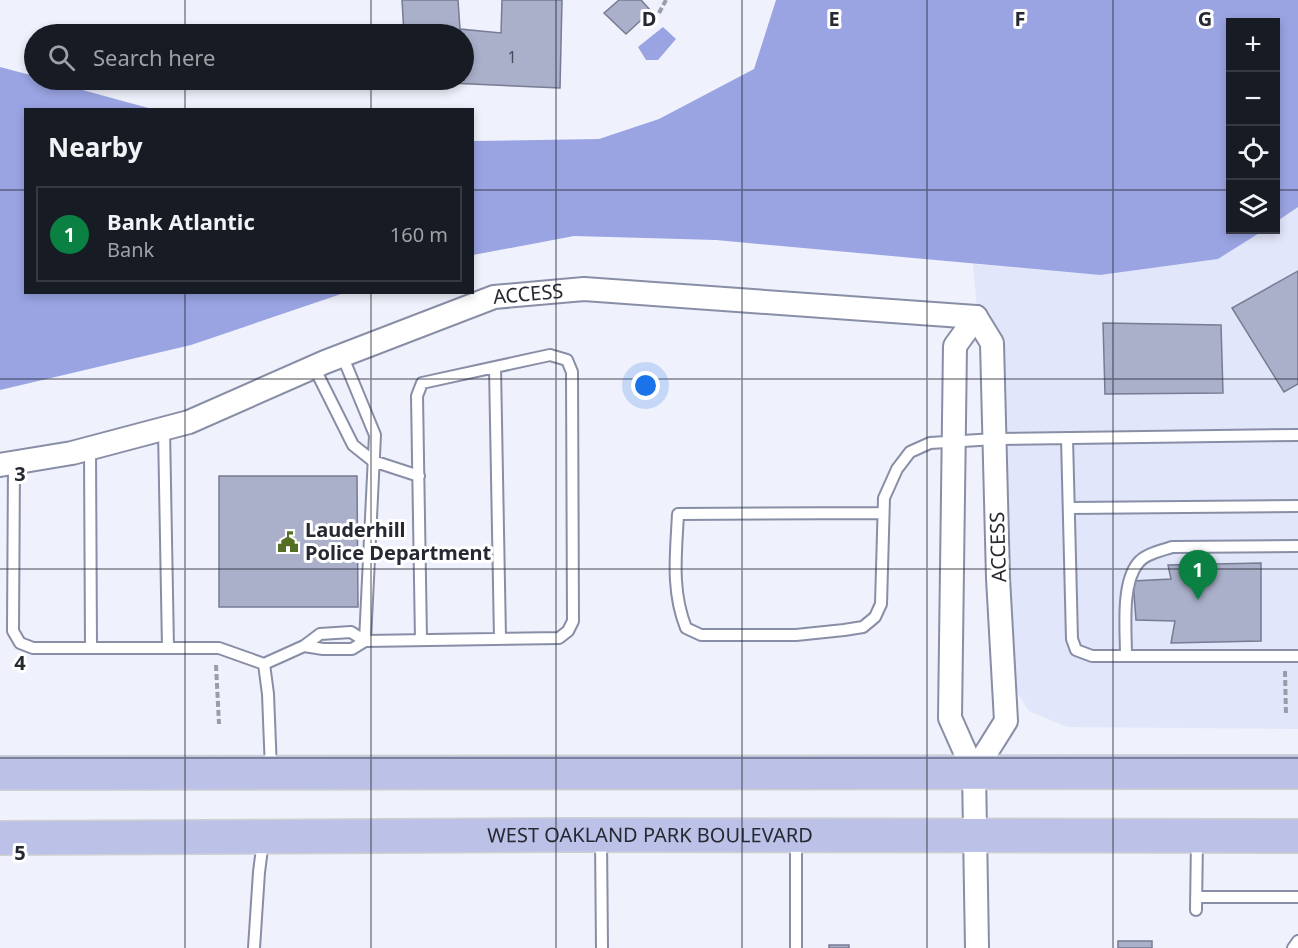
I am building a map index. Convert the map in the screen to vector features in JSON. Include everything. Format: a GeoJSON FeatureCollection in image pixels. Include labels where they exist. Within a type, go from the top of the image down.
{"type":"FeatureCollection","features":[{"type":"Feature","properties":{"kind":"main road"},"geometry":{"type":"LineString","coordinates":[[0,773],[1298,772]]}},
{"type":"Feature","properties":{"kind":"main road","name":"WEST OAKLAND PARK BOULEVARD"},"geometry":{"type":"LineString","coordinates":[[5,841],[264,836],[1298,836]]}},
{"type":"Feature","properties":{"kind":"street","name":"ACCESS"},"geometry":{"type":"LineString","coordinates":[[7,464],[72,453],[189,422],[342,355],[494,297],[584,289],[905,310],[976,317],[992,343],[998,578],[1006,721],[974,772]]}},
{"type":"Feature","properties":{"kind":"street"},"geometry":{"type":"LineString","coordinates":[[976,317],[955,346],[950,718],[974,772],[977,948]]}},
{"type":"Feature","properties":{"kind":"lane"},"geometry":{"type":"LineString","coordinates":[[342,355],[375,435],[365,641]]}},
{"type":"Feature","properties":{"kind":"lane"},"geometry":{"type":"LineString","coordinates":[[304,646],[323,649],[352,649],[365,641],[559,638],[568,631],[573,621],[572,372],[567,360],[550,355],[422,383],[417,396],[421,640]]}},
{"type":"Feature","properties":{"kind":"lane"},"geometry":{"type":"LineString","coordinates":[[314,367],[353,445],[373,461],[418,476]]}},
{"type":"Feature","properties":{"kind":"lane"},"geometry":{"type":"LineString","coordinates":[[495,367],[500,639]]}},
{"type":"Feature","properties":{"kind":"lane"},"geometry":{"type":"LineString","coordinates":[[164,429],[168,648]]}},
{"type":"Feature","properties":{"kind":"lane"},"geometry":{"type":"LineString","coordinates":[[882,513],[678,514],[675,587],[679,610],[687,628],[701,635],[712,635],[796,634],[863,627],[875,617],[881,604],[884,498],[897,469],[910,452],[930,443],[954,440],[1295,433]]}},
{"type":"Feature","properties":{"kind":"lane"},"geometry":{"type":"LineString","coordinates":[[1067,438],[1072,639],[1076,650],[1092,656],[1298,656]]}},
{"type":"Feature","properties":{"kind":"lane"},"geometry":{"type":"LineString","coordinates":[[90,448],[91,648]]}},
{"type":"Feature","properties":{"kind":"lane"},"geometry":{"type":"LineString","coordinates":[[7,464],[13,631],[20,643],[33,648],[219,648],[264,664],[304,646],[320,634],[351,632],[365,641]]}},
{"type":"Feature","properties":{"kind":"lane"},"geometry":{"type":"LineString","coordinates":[[1069,508],[1298,506]]}},
{"type":"Feature","properties":{"kind":"lane"},"geometry":{"type":"LineString","coordinates":[[1126,656],[1127,582],[1138,562],[1153,553],[1172,547],[1298,546]]}},
{"type":"Feature","properties":{"kind":"lane"},"geometry":{"type":"LineString","coordinates":[[264,664],[268,694],[271,772]]}},
{"type":"Feature","properties":{"kind":"lane"},"geometry":{"type":"LineString","coordinates":[[601,835],[602,948]]}},
{"type":"Feature","properties":{"kind":"lane"},"geometry":{"type":"LineString","coordinates":[[795,835],[796,948]]}},
{"type":"Feature","properties":{"kind":"lane"},"geometry":{"type":"LineString","coordinates":[[1197,835],[1197,910]]}},
{"type":"Feature","properties":{"kind":"lane"},"geometry":{"type":"LineString","coordinates":[[254,948],[264,836]]}},
{"type":"Feature","properties":{"kind":"lane"},"geometry":{"type":"LineString","coordinates":[[1197,897],[1298,897]]}},
{"type":"Feature","properties":{"kind":"lane"},"geometry":{"type":"LineString","coordinates":[[1293,948],[1298,941]]}},
{"type":"Feature","properties":{"kind":"path"},"geometry":{"type":"LineString","coordinates":[[660,13],[666,0]]}},
{"type":"Feature","properties":{"kind":"path"},"geometry":{"type":"LineString","coordinates":[[216,662],[219,724]]}},
{"type":"Feature","properties":{"kind":"path"},"geometry":{"type":"LineString","coordinates":[[1285,670],[1286,715]]}},
{"type":"Feature","properties":{"kind":"shaded area"},"geometry":{"type":"Polygon","coordinates":[[[1298,207],[1298,729],[1067,727],[1029,711],[1009,680],[973,264],[1100,275],[1218,259],[1258,234],[1280,234],[1280,219],[1298,207]]]}},
{"type":"Feature","properties":{"kind":"water"},"geometry":{"type":"Polygon","coordinates":[[[776,0],[1298,0],[1298,207],[1280,219],[1280,18],[1226,18],[1226,234],[1258,234],[1218,259],[1100,275],[716,240],[574,236],[474,255],[474,141],[599,139],[659,119],[754,69],[776,0]]]}},
{"type":"Feature","properties":{"kind":"water"},"geometry":{"type":"Polygon","coordinates":[[[663,27],[676,39],[658,60],[646,60],[638,47],[663,27]]]}},
{"type":"Feature","properties":{"kind":"water"},"geometry":{"type":"Polygon","coordinates":[[[0,67],[24,73],[24,90],[83,90],[148,108],[24,108],[24,294],[341,294],[191,345],[0,390],[0,67]]]}},
{"type":"Feature","properties":{"kind":"building"},"geometry":{"type":"Polygon","coordinates":[[[402,0],[458,0],[460,24],[403,24],[402,0]]]}},
{"type":"Feature","properties":{"kind":"building"},"geometry":{"type":"Polygon","coordinates":[[[502,0],[562,0],[560,88],[474,84],[474,30],[501,33],[502,0]]]}},
{"type":"Feature","properties":{"kind":"building"},"geometry":{"type":"Polygon","coordinates":[[[619,0],[641,0],[651,11],[626,34],[604,13],[619,0]]]}},
{"type":"Feature","properties":{"kind":"building"},"geometry":{"type":"Polygon","coordinates":[[[1298,271],[1298,384],[1284,392],[1232,308],[1298,271]]]}},
{"type":"Feature","properties":{"kind":"building"},"geometry":{"type":"Polygon","coordinates":[[[1103,323],[1221,325],[1223,393],[1105,394],[1103,323]]]}},
{"type":"Feature","properties":{"kind":"building","name":"Lauderhill Police Department"},"geometry":{"type":"Polygon","coordinates":[[[219,476],[357,476],[358,607],[219,607],[219,476]]]}},
{"type":"Feature","properties":{"kind":"building"},"geometry":{"type":"Polygon","coordinates":[[[1261,563],[1261,641],[1171,643],[1175,621],[1136,620],[1133,581],[1171,579],[1168,565],[1261,563]]]}},
{"type":"Feature","properties":{"kind":"building"},"geometry":{"type":"Polygon","coordinates":[[[1118,941],[1152,941],[1152,948],[1118,948],[1118,941]]]}},
{"type":"Feature","properties":{"kind":"building"},"geometry":{"type":"Polygon","coordinates":[[[829,945],[849,945],[849,948],[829,948],[829,945]]]}},
{"type":"Feature","properties":{"kind":"place","name":"Lauderhill Police Department"},"geometry":{"type":"Point","coordinates":[288,542]}},
{"type":"Feature","properties":{"kind":"place","name":"Bank Atlantic"},"geometry":{"type":"Point","coordinates":[1198,600]}}]}
